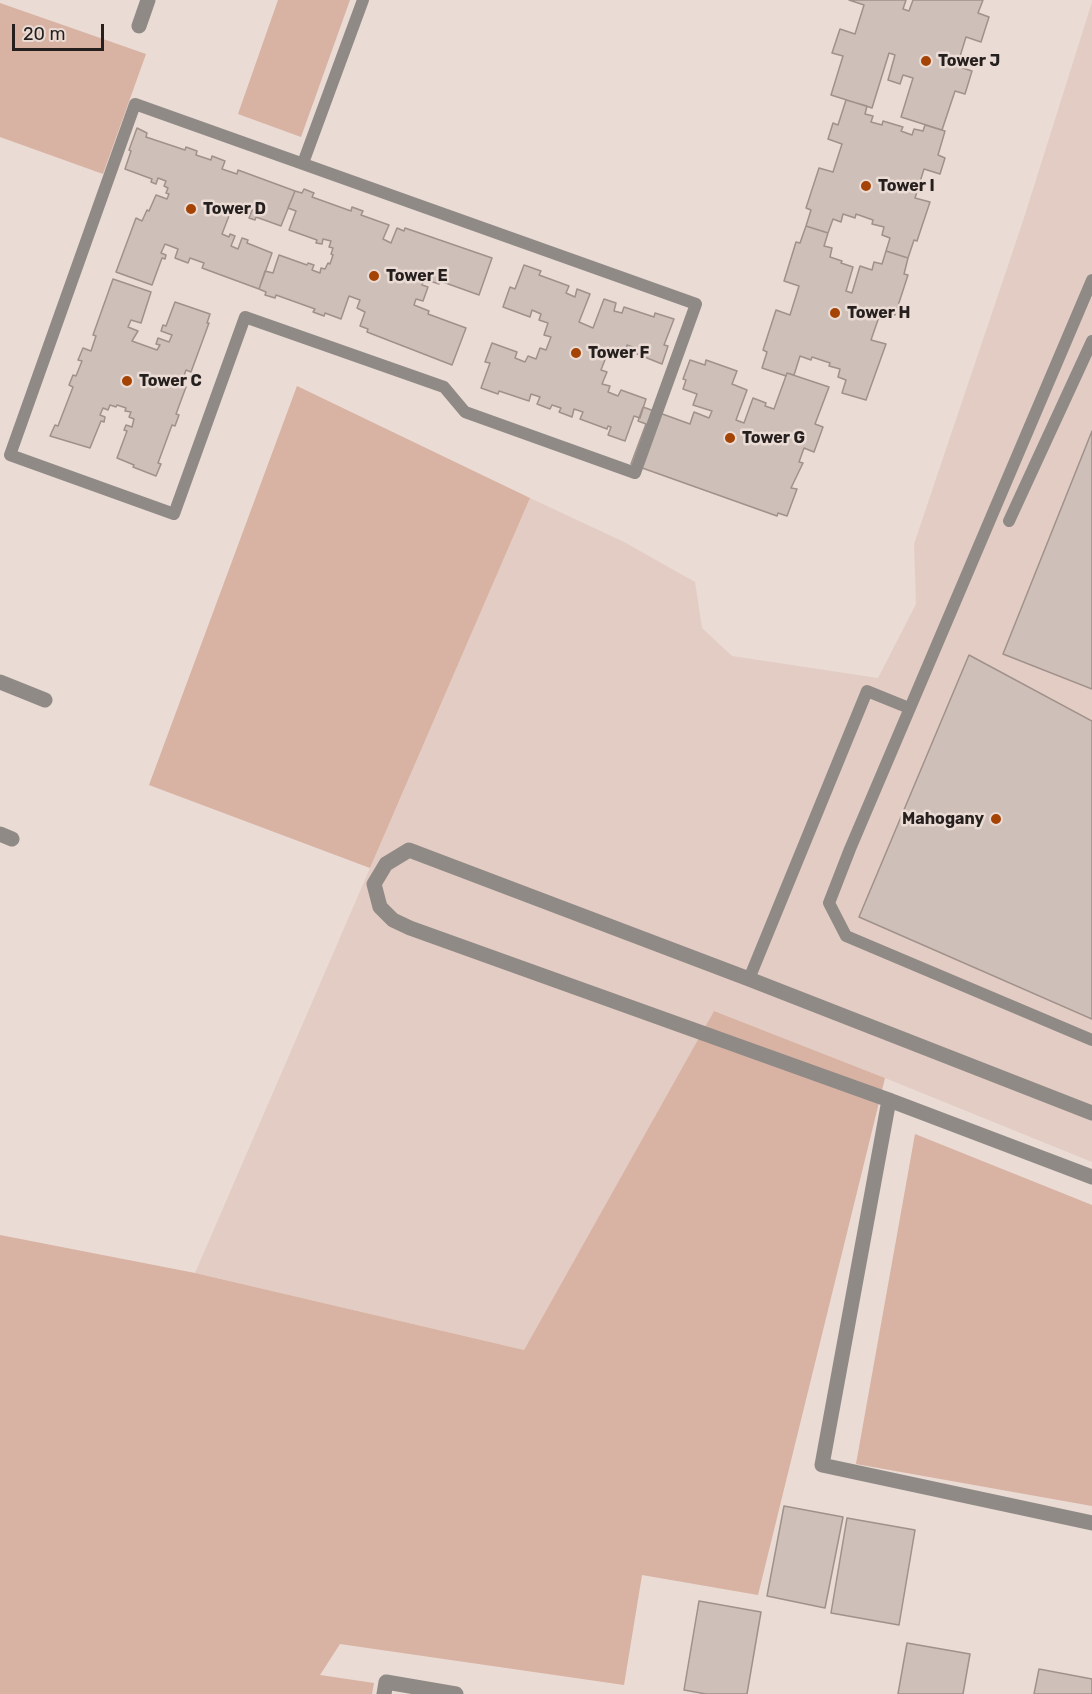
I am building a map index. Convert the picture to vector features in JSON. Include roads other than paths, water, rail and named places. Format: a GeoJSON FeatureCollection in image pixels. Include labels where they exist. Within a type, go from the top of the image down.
{"type":"FeatureCollection","features":[{"type":"Feature","properties":{"kind":"street"},"geometry":{"type":"LineString","coordinates":[[139,26],[148,0]]}},
{"type":"Feature","properties":{"kind":"street"},"geometry":{"type":"LineString","coordinates":[[0,682],[45,700]]}},
{"type":"Feature","properties":{"kind":"street"},"geometry":{"type":"LineString","coordinates":[[1092,1113],[409,850],[386,864],[374,884],[380,907],[393,920],[410,928],[889,1100],[1092,1177]]}},
{"type":"Feature","properties":{"kind":"street"},"geometry":{"type":"LineString","coordinates":[[889,1100],[822,1465],[1092,1523]]}},
{"type":"Feature","properties":{"kind":"street"},"geometry":{"type":"LineString","coordinates":[[385,1688],[456,1694]]}},
{"type":"Feature","properties":{"kind":"lane"},"geometry":{"type":"LineString","coordinates":[[303,163],[363,0]]}},
{"type":"Feature","properties":{"kind":"lane"},"geometry":{"type":"LineString","coordinates":[[135,104],[303,163],[696,304],[635,472],[465,412],[444,387],[245,317],[174,514],[10,455],[135,104]]}},
{"type":"Feature","properties":{"kind":"lane"},"geometry":{"type":"LineString","coordinates":[[1092,280],[909,708],[829,903],[846,936],[1092,1040]]}},
{"type":"Feature","properties":{"kind":"lane"},"geometry":{"type":"LineString","coordinates":[[1009,521],[1092,341]]}},
{"type":"Feature","properties":{"kind":"lane"},"geometry":{"type":"LineString","coordinates":[[749,979],[867,691],[909,708]]}},
{"type":"Feature","properties":{"kind":"place","name":"Tower J"},"geometry":{"type":"Point","coordinates":[926,61]}},
{"type":"Feature","properties":{"kind":"place","name":"Tower I"},"geometry":{"type":"Point","coordinates":[866,186]}},
{"type":"Feature","properties":{"kind":"place","name":"Tower D"},"geometry":{"type":"Point","coordinates":[191,209]}},
{"type":"Feature","properties":{"kind":"place","name":"Tower E"},"geometry":{"type":"Point","coordinates":[374,276]}},
{"type":"Feature","properties":{"kind":"place","name":"Tower H"},"geometry":{"type":"Point","coordinates":[835,313]}},
{"type":"Feature","properties":{"kind":"place","name":"Tower F"},"geometry":{"type":"Point","coordinates":[576,353]}},
{"type":"Feature","properties":{"kind":"place","name":"Tower C"},"geometry":{"type":"Point","coordinates":[127,381]}},
{"type":"Feature","properties":{"kind":"place","name":"Tower G"},"geometry":{"type":"Point","coordinates":[730,438]}},
{"type":"Feature","properties":{"kind":"place","name":"Mahogany"},"geometry":{"type":"Point","coordinates":[996,819]}}]}
